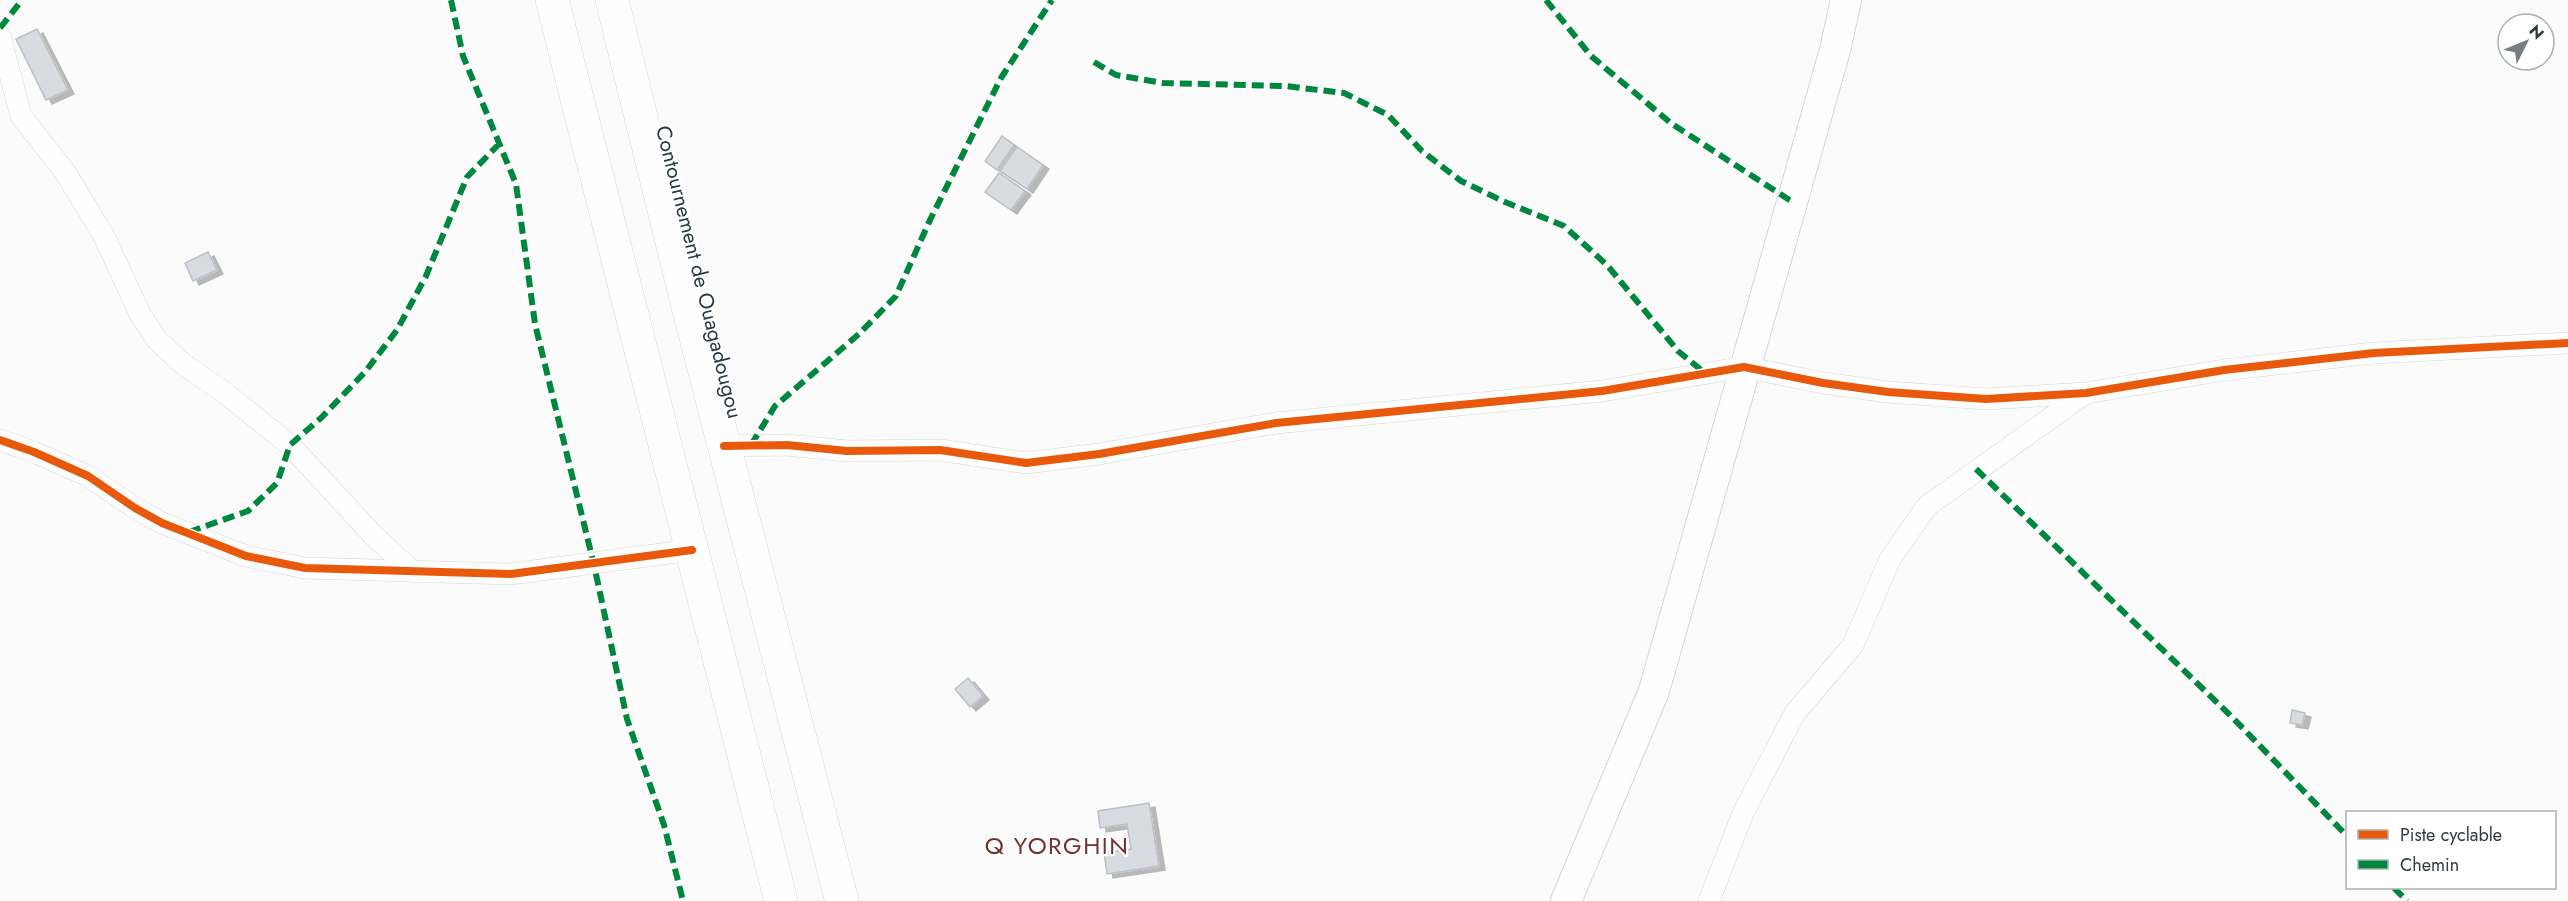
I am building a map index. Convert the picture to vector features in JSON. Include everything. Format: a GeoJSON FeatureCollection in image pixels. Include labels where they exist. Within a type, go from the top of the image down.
{"type":"FeatureCollection","features":[{"type":"Feature","properties":{"kind":"highway"},"geometry":{"type":"LineString","coordinates":[[552,0],[781,901]]}},
{"type":"Feature","properties":{"kind":"highway","name":"Contournement de Ouagadougou"},"geometry":{"type":"LineString","coordinates":[[612,0],[842,901]]}},
{"type":"Feature","properties":{"kind":"main road"},"geometry":{"type":"LineString","coordinates":[[1566,901],[1654,691],[1835,50],[1846,0]]}},
{"type":"Feature","properties":{"kind":"street"},"geometry":{"type":"LineString","coordinates":[[0,36],[21,116],[65,172],[104,236],[140,314],[157,340],[183,364],[225,393],[290,445],[373,535],[413,572]]}},
{"type":"Feature","properties":{"kind":"street"},"geometry":{"type":"LineString","coordinates":[[724,446],[787,445],[847,451],[940,450],[1026,463],[1099,454],[1276,423],[1602,391],[1744,367],[1823,383],[1888,392],[1986,399],[2086,393],[2224,370],[2374,353],[2568,343]]}},
{"type":"Feature","properties":{"kind":"street"},"geometry":{"type":"LineString","coordinates":[[1708,901],[1743,813],[1795,713],[1853,645],[1890,559],[1927,506],[2086,393]]}},
{"type":"Feature","properties":{"kind":"street"},"geometry":{"type":"LineString","coordinates":[[0,440],[34,452],[88,477],[162,523],[246,556],[305,568],[511,574],[692,550]]}},
{"type":"Feature","properties":{"kind":"building"},"geometry":{"type":"Polygon","coordinates":[[[37,29],[68,90],[46,100],[16,39],[37,29]]]}},
{"type":"Feature","properties":{"kind":"building"},"geometry":{"type":"Polygon","coordinates":[[[1002,136],[1014,145],[997,170],[985,161],[1002,136]]]}},
{"type":"Feature","properties":{"kind":"building"},"geometry":{"type":"Polygon","coordinates":[[[1017,147],[1043,165],[1027,189],[1000,171],[1017,147]]]}},
{"type":"Feature","properties":{"kind":"building"},"geometry":{"type":"Polygon","coordinates":[[[999,173],[1025,191],[1011,210],[985,192],[999,173]]]}},
{"type":"Feature","properties":{"kind":"building"},"geometry":{"type":"Polygon","coordinates":[[[208,252],[217,270],[193,281],[185,263],[208,252]]]}},
{"type":"Feature","properties":{"kind":"building"},"geometry":{"type":"Polygon","coordinates":[[[968,678],[983,696],[970,707],[955,689],[968,678]]]}},
{"type":"Feature","properties":{"kind":"building"},"geometry":{"type":"Polygon","coordinates":[[[2292,710],[2305,713],[2302,725],[2290,723],[2292,710]]]}},
{"type":"Feature","properties":{"kind":"building"},"geometry":{"type":"Polygon","coordinates":[[[1149,803],[1159,866],[1107,874],[1104,853],[1131,849],[1127,824],[1100,828],[1098,811],[1149,803]]]}},
{"type":"Feature","properties":{"kind":"marked path"},"geometry":{"type":"LineString","coordinates":[[0,28],[22,0]]}},
{"type":"Feature","properties":{"kind":"marked path"},"geometry":{"type":"LineString","coordinates":[[451,0],[463,56],[516,184],[535,324],[594,565],[627,719],[664,825],[683,901]]}},
{"type":"Feature","properties":{"kind":"marked path"},"geometry":{"type":"LineString","coordinates":[[751,445],[775,406],[859,334],[896,296],[930,220],[1001,78],[1052,0]]}},
{"type":"Feature","properties":{"kind":"marked path"},"geometry":{"type":"LineString","coordinates":[[1546,0],[1591,56],[1672,124],[1791,201]]}},
{"type":"Feature","properties":{"kind":"marked path"},"geometry":{"type":"LineString","coordinates":[[1094,62],[1116,75],[1163,83],[1285,86],[1344,93],[1388,115],[1422,151],[1461,181],[1564,226],[1607,265],[1678,351],[1706,374]]}},
{"type":"Feature","properties":{"kind":"marked path"},"geometry":{"type":"LineString","coordinates":[[189,532],[248,511],[277,483],[290,445],[322,417],[365,372],[397,330],[426,276],[467,177],[499,144]]}},
{"type":"Feature","properties":{"kind":"marked path"},"geometry":{"type":"LineString","coordinates":[[1976,469],[2232,717],[2346,835]]}},
{"type":"Feature","properties":{"kind":"marked path"},"geometry":{"type":"LineString","coordinates":[[2395,889],[2407,901]]}},
{"type":"Feature","properties":{"kind":"cycle path"},"geometry":{"type":"LineString","coordinates":[[724,446],[787,445],[847,451],[940,450],[1026,463],[1099,454],[1276,423],[1602,391],[1744,367],[1823,383],[1888,392],[1986,399],[2086,393],[2224,370],[2374,353],[2568,343]]}},
{"type":"Feature","properties":{"kind":"cycle path"},"geometry":{"type":"LineString","coordinates":[[0,440],[88,476],[135,508],[162,523],[246,556],[305,568],[511,574],[692,550]]}},
{"type":"Feature","properties":{"kind":"district","name":"Q YORGHIN"},"geometry":{"type":"Point","coordinates":[1057,845]}}]}
